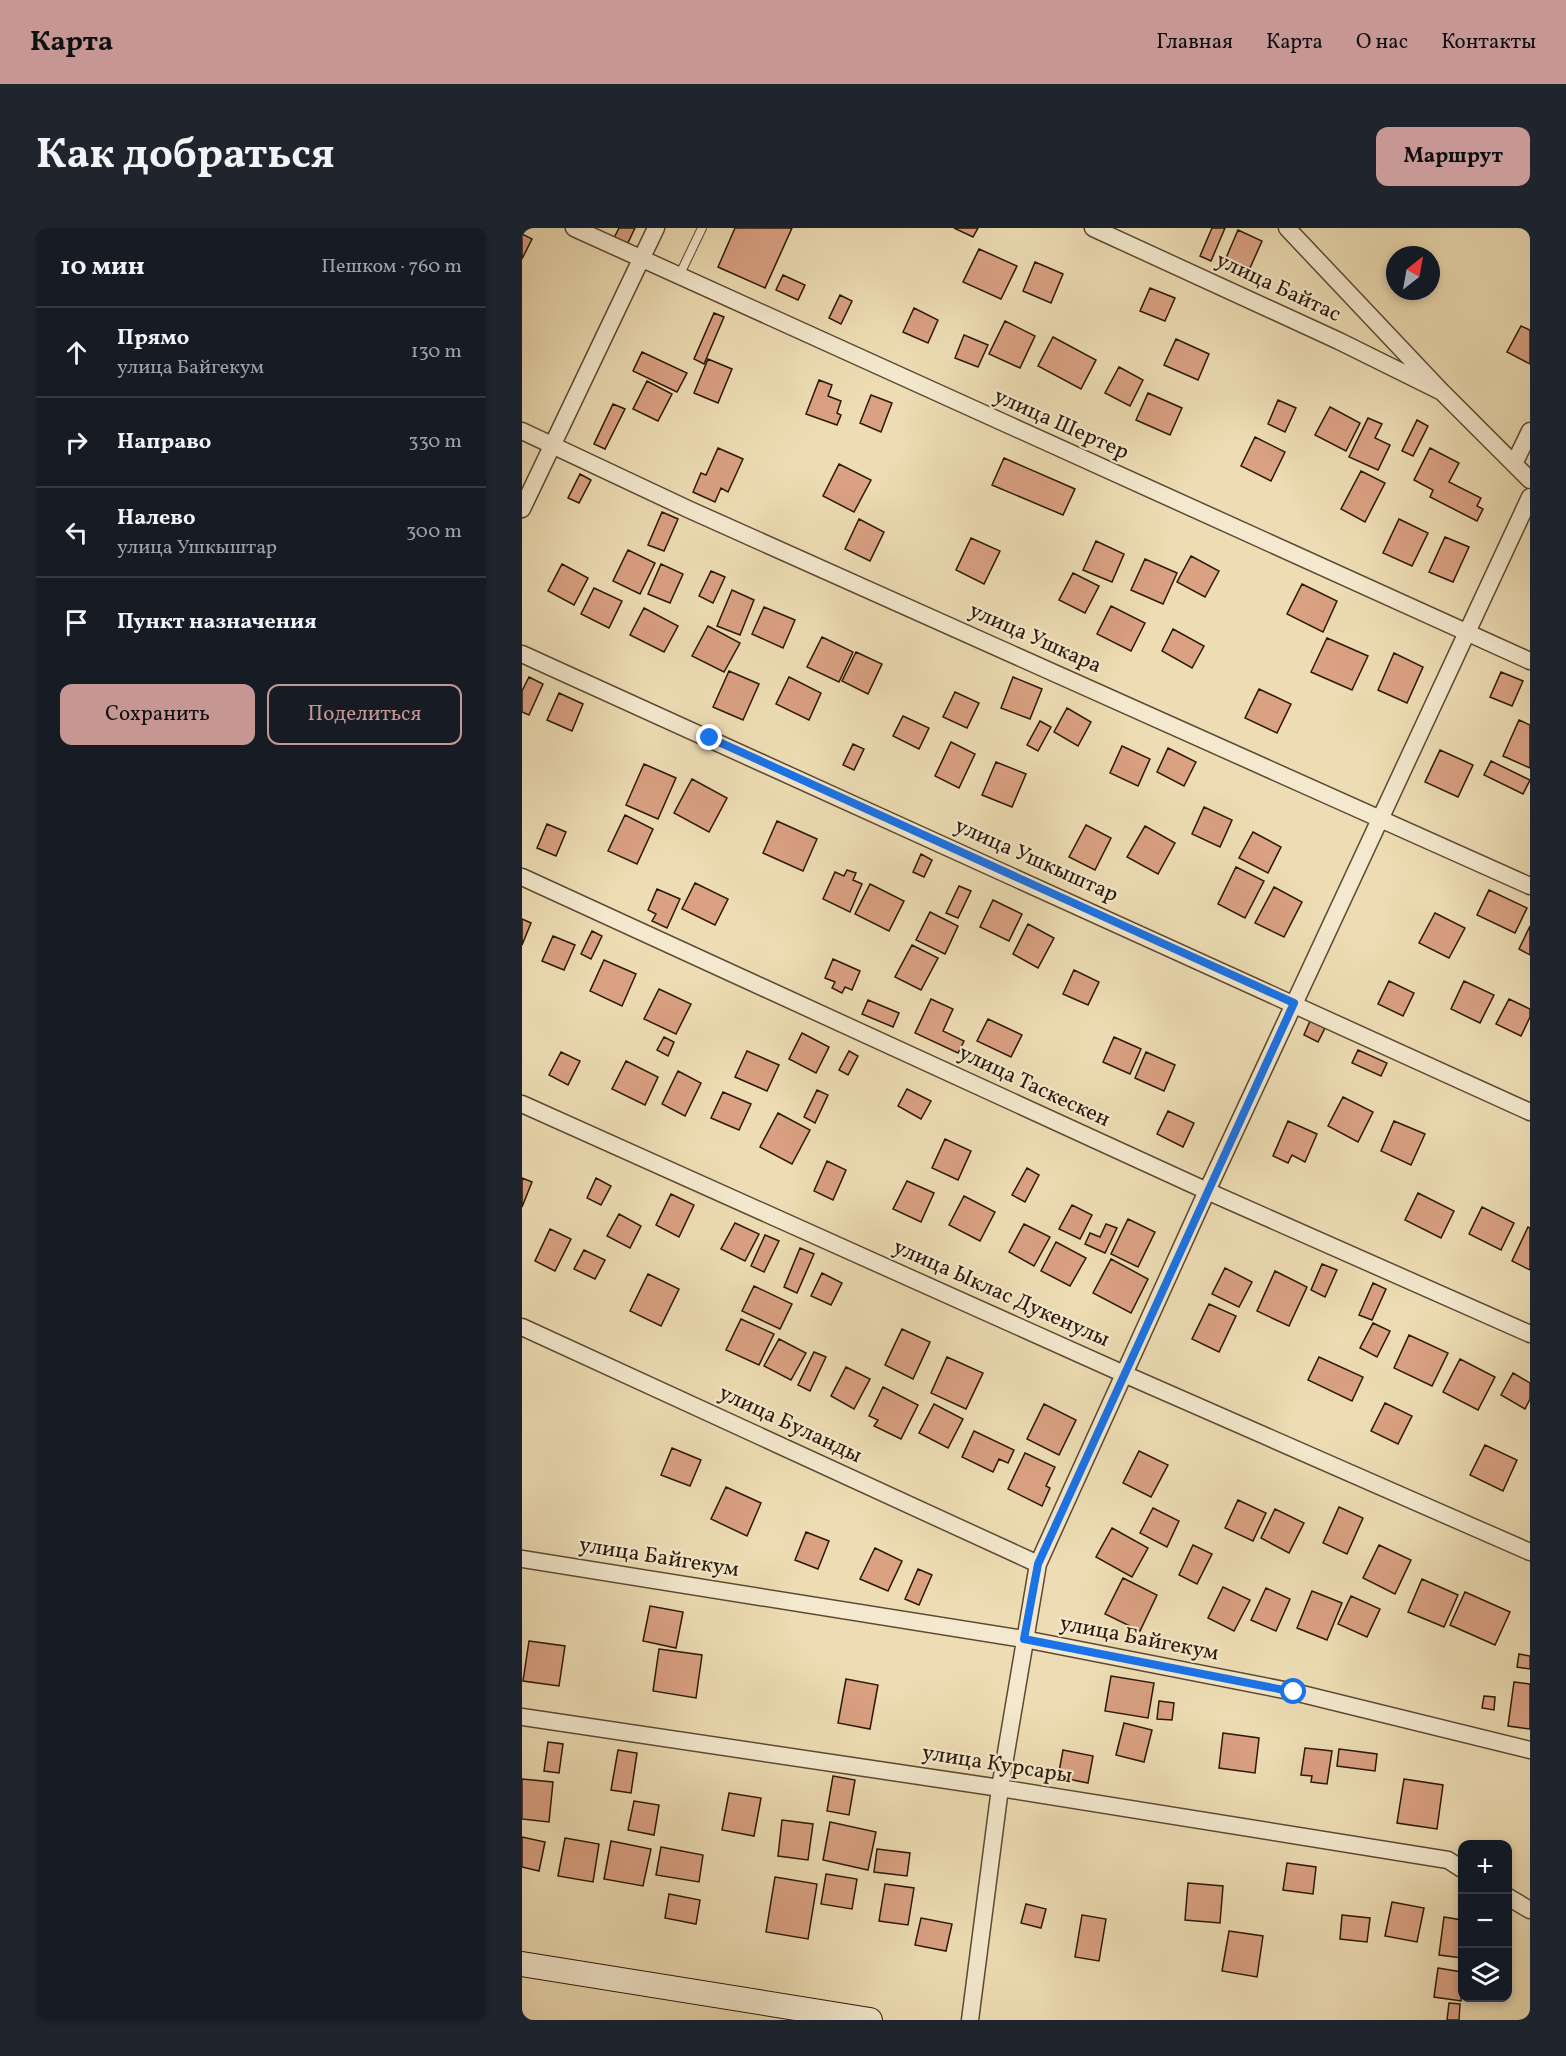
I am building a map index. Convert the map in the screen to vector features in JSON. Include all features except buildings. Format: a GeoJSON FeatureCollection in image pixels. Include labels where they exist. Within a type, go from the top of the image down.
{"type":"FeatureCollection","features":[{"type":"Feature","properties":{"kind":"main road"},"geometry":{"type":"LineString","coordinates":[[522,1964],[870,2020]]}},
{"type":"Feature","properties":{"kind":"street","name":"улица Шертер"},"geometry":{"type":"LineString","coordinates":[[574,228],[1530,660]]}},
{"type":"Feature","properties":{"kind":"street"},"geometry":{"type":"LineString","coordinates":[[522,509],[656,228]]}},
{"type":"Feature","properties":{"kind":"street","name":"улица Байтас"},"geometry":{"type":"LineString","coordinates":[[1093,228],[1339,341],[1442,392]]}},
{"type":"Feature","properties":{"kind":"street"},"geometry":{"type":"LineString","coordinates":[[1287,228],[1442,392],[1530,480]]}},
{"type":"Feature","properties":{"kind":"street"},"geometry":{"type":"LineString","coordinates":[[1514,464],[1530,431]]}},
{"type":"Feature","properties":{"kind":"street","name":"улица Ушкара"},"geometry":{"type":"LineString","coordinates":[[522,432],[690,510],[1530,886]]}},
{"type":"Feature","properties":{"kind":"street"},"geometry":{"type":"LineString","coordinates":[[970,2020],[1000,1788],[1038,1564],[1379,817],[1530,497]]}},
{"type":"Feature","properties":{"kind":"street","name":"улица Ушкыштар"},"geometry":{"type":"LineString","coordinates":[[522,654],[1530,1112]]}},
{"type":"Feature","properties":{"kind":"street","name":"улица Таскескен"},"geometry":{"type":"LineString","coordinates":[[522,877],[1207,1191],[1530,1334]]}},
{"type":"Feature","properties":{"kind":"street","name":"улица Ыклас Дукенулы"},"geometry":{"type":"LineString","coordinates":[[522,1104],[1124,1374],[1530,1552]]}},
{"type":"Feature","properties":{"kind":"street","name":"улица Буланды"},"geometry":{"type":"LineString","coordinates":[[522,1328],[1038,1564]]}},
{"type":"Feature","properties":{"kind":"street","name":"улица Байгекум"},"geometry":{"type":"LineString","coordinates":[[522,1559],[1024,1639],[1294,1692],[1530,1750]]}},
{"type":"Feature","properties":{"kind":"street","name":"улица Курсары"},"geometry":{"type":"LineString","coordinates":[[522,1717],[1000,1788],[1448,1860],[1458,1866]]}},
{"type":"Feature","properties":{"kind":"street"},"geometry":{"type":"LineString","coordinates":[[1512,1899],[1530,1910]]}},
{"type":"Feature","properties":{"kind":"lane"},"geometry":{"type":"LineString","coordinates":[[679,276],[702,228]]}},
{"type":"Feature","properties":{"kind":"route"},"geometry":{"type":"LineString","coordinates":[[710,738],[1294,1003],[1038,1564],[1024,1639],[1294,1692]]}}]}
